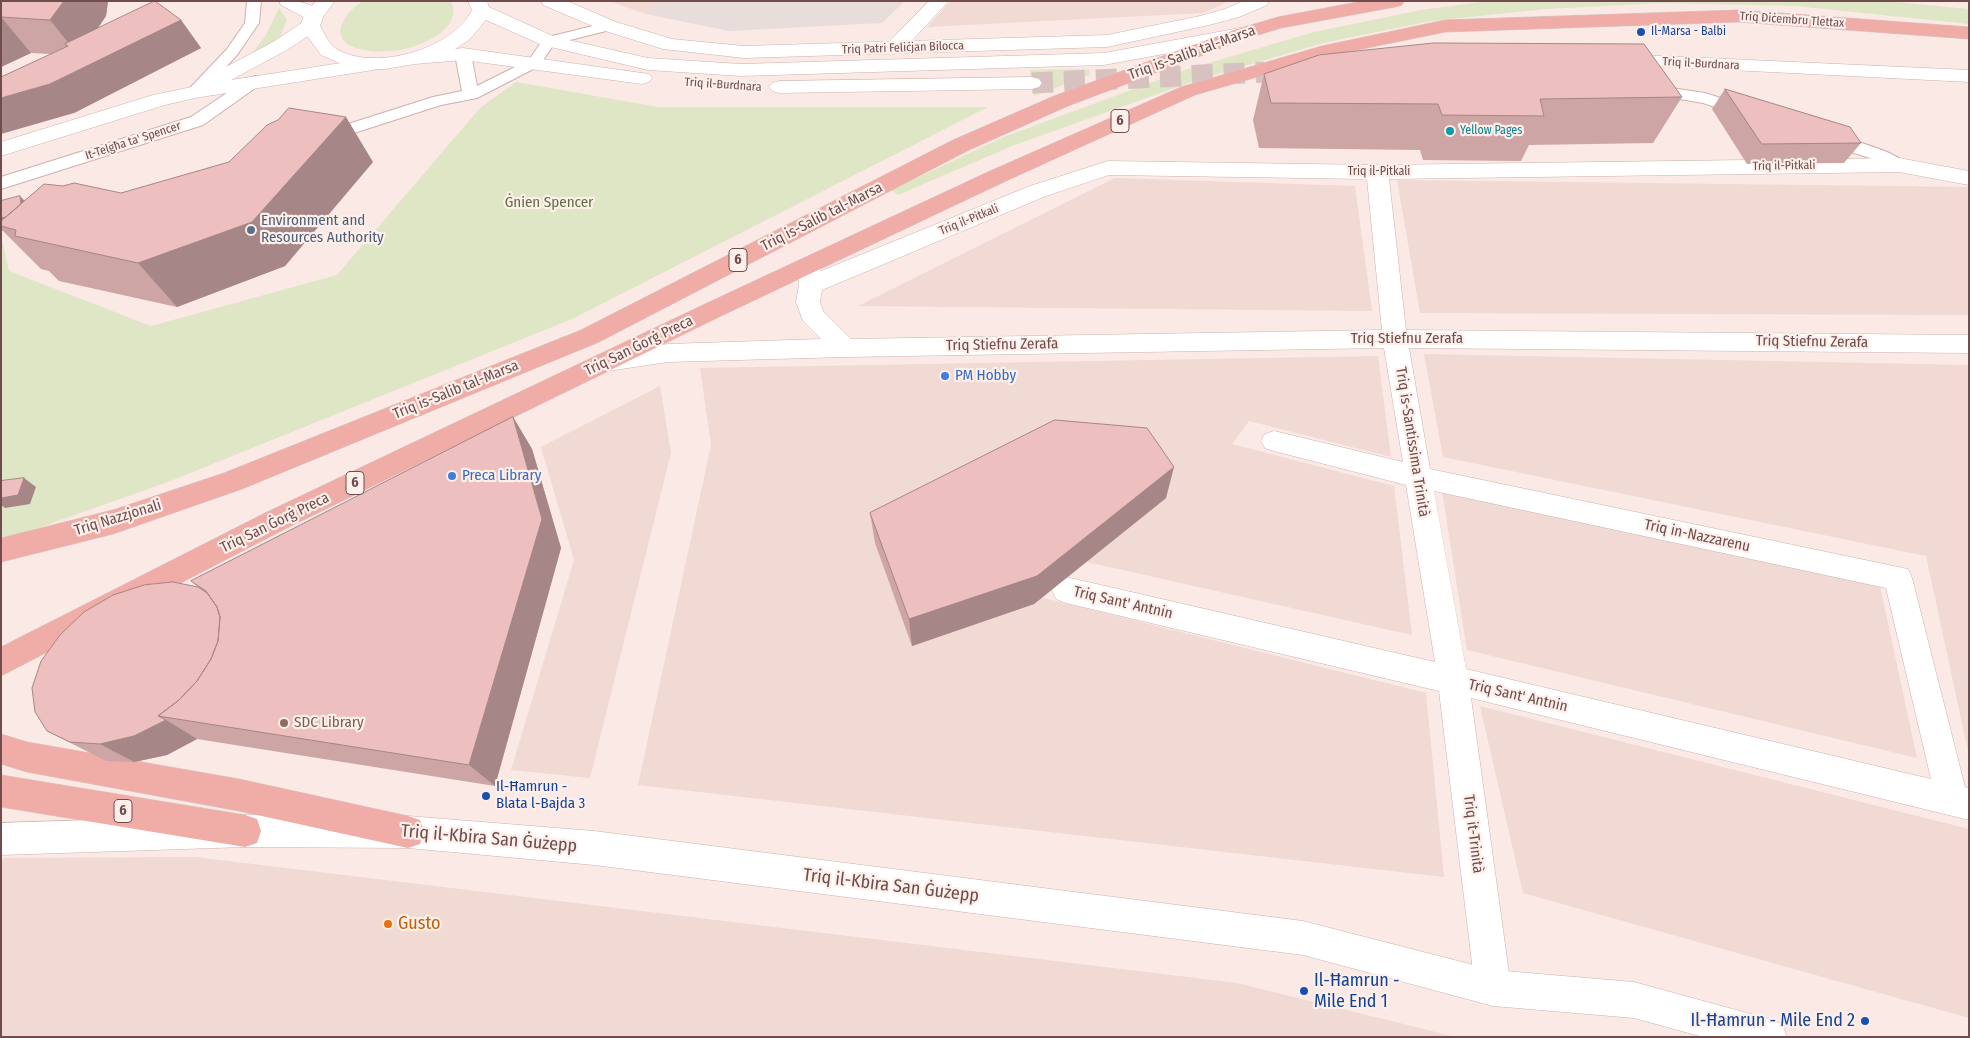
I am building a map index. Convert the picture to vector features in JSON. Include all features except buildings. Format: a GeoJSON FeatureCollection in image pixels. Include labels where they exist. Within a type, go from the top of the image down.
{"type":"FeatureCollection","features":[{"type":"Feature","properties":{"kind":"highway","name":"Triq is-Salib tal-Marsa"},"geometry":{"type":"LineString","coordinates":[[233,481],[590,336],[961,145],[1061,101],[1241,34],[1278,23],[1395,1]]}},
{"type":"Feature","properties":{"kind":"highway","name":"Triq Diċembru Tlettax"},"geometry":{"type":"LineString","coordinates":[[810,275],[998,176],[1188,91],[1329,50],[1445,26],[1555,20],[1738,16],[1969,34]]}},
{"type":"Feature","properties":{"kind":"highway","name":"Triq San Ġorġ Preca"},"geometry":{"type":"LineString","coordinates":[[1,662],[277,520],[608,362],[712,310],[810,275]]}},
{"type":"Feature","properties":{"kind":"highway","name":"Triq Nazzjonali"},"geometry":{"type":"LineString","coordinates":[[1,550],[113,522],[233,481]]}},
{"type":"Feature","properties":{"kind":"highway"},"geometry":{"type":"LineString","coordinates":[[1,749],[27,757],[239,795],[408,832]]}},
{"type":"Feature","properties":{"kind":"highway","name":"6"},"geometry":{"type":"LineString","coordinates":[[1,791],[246,831]]}},
{"type":"Feature","properties":{"kind":"street"},"geometry":{"type":"LineString","coordinates":[[288,1],[317,14],[319,42],[330,53],[349,61],[373,64]]}},
{"type":"Feature","properties":{"kind":"street","name":"Triq Patri Feliċjan Bilocca"},"geometry":{"type":"LineString","coordinates":[[550,1],[609,26],[670,45],[744,52],[1107,41],[1202,21],[1232,13],[1260,1]]}},
{"type":"Feature","properties":{"kind":"street"},"geometry":{"type":"LineString","coordinates":[[894,48],[940,1]]}},
{"type":"Feature","properties":{"kind":"street"},"geometry":{"type":"LineString","coordinates":[[416,58],[456,40],[474,24],[479,6],[549,41],[648,64],[741,70],[1104,59],[1241,34]]}},
{"type":"Feature","properties":{"kind":"street","name":"It-Telgħa ta' Spencer"},"geometry":{"type":"LineString","coordinates":[[195,92],[280,46],[317,14]]}},
{"type":"Feature","properties":{"kind":"street","name":"Triq il-Burdnara"},"geometry":{"type":"LineString","coordinates":[[416,58],[462,54],[739,88],[1032,84]]}},
{"type":"Feature","properties":{"kind":"street","name":"It-Telgħa ta' Spencer"},"geometry":{"type":"LineString","coordinates":[[1,149],[160,100],[195,92],[255,81],[416,58]]}},
{"type":"Feature","properties":{"kind":"street","name":"Triq il-Burdnara"},"geometry":{"type":"LineString","coordinates":[[1596,60],[1969,76]]}},
{"type":"Feature","properties":{"kind":"street","name":"Triq il-Pitkali"},"geometry":{"type":"LineString","coordinates":[[810,275],[1038,191],[1108,168],[1377,172],[1899,165],[1969,178]]}},
{"type":"Feature","properties":{"kind":"street","name":"Triq is-Santissima Trinità"},"geometry":{"type":"LineString","coordinates":[[1377,172],[1395,338],[1453,680]]}},
{"type":"Feature","properties":{"kind":"street"},"geometry":{"type":"LineString","coordinates":[[810,275],[808,302],[812,315],[845,348]]}},
{"type":"Feature","properties":{"kind":"street","name":"Triq Stiefnu Zerafa"},"geometry":{"type":"LineString","coordinates":[[608,362],[668,353],[1395,338],[1969,344]]}},
{"type":"Feature","properties":{"kind":"street","name":"Triq in-Nazzarenu"},"geometry":{"type":"LineString","coordinates":[[1274,441],[1418,478],[1898,578],[1961,802]]}},
{"type":"Feature","properties":{"kind":"street","name":"Triq Sant' Antnin"},"geometry":{"type":"LineString","coordinates":[[1066,590],[1453,680],[1961,802]]}},
{"type":"Feature","properties":{"kind":"street","name":"Triq it-Trinità"},"geometry":{"type":"LineString","coordinates":[[1453,680],[1493,988]]}},
{"type":"Feature","properties":{"kind":"street","name":"Triq il-Kbira San Ġużepp"},"geometry":{"type":"LineString","coordinates":[[1,839],[246,831],[408,832],[594,848],[1303,938],[1493,988],[1634,1000],[1769,1037]]}},
{"type":"Feature","properties":{"kind":"lane"},"geometry":{"type":"LineString","coordinates":[[195,92],[232,52],[252,23],[254,1]]}},
{"type":"Feature","properties":{"kind":"lane"},"geometry":{"type":"LineString","coordinates":[[308,142],[439,100],[471,95],[534,63],[549,41],[609,26]]}},
{"type":"Feature","properties":{"kind":"lane"},"geometry":{"type":"LineString","coordinates":[[462,54],[471,95]]}},
{"type":"Feature","properties":{"kind":"lane","name":"It-Telgħa ta' Spencer"},"geometry":{"type":"LineString","coordinates":[[1,183],[197,121],[255,81]]}},
{"type":"Feature","properties":{"kind":"lane"},"geometry":{"type":"LineString","coordinates":[[1645,89],[1705,98],[1760,116]]}},
{"type":"Feature","properties":{"kind":"lane"},"geometry":{"type":"LineString","coordinates":[[1815,134],[1879,155],[1899,165]]}},
{"type":"Feature","properties":{"kind":"shaded area"},"geometry":{"type":"Polygon","coordinates":[[[609,1],[661,1],[646,14],[609,1]]]}},
{"type":"Feature","properties":{"kind":"shaded area"},"geometry":{"type":"Polygon","coordinates":[[[661,1],[905,1],[882,23],[729,31],[646,14],[661,1]]]}},
{"type":"Feature","properties":{"kind":"shaded area"},"geometry":{"type":"Polygon","coordinates":[[[951,1],[1230,1],[1203,13],[927,27],[951,1]]]}},
{"type":"Feature","properties":{"kind":"shaded area"},"geometry":{"type":"Polygon","coordinates":[[[1115,178],[1355,186],[1372,311],[858,306],[1115,178]]]}},
{"type":"Feature","properties":{"kind":"shaded area"},"geometry":{"type":"Polygon","coordinates":[[[1397,180],[1969,187],[1969,315],[1420,313],[1397,180]]]}},
{"type":"Feature","properties":{"kind":"shaded area"},"geometry":{"type":"Polygon","coordinates":[[[1424,354],[1969,365],[1969,756],[1926,556],[1443,457],[1424,354]]]}},
{"type":"Feature","properties":{"kind":"shaded area"},"geometry":{"type":"Polygon","coordinates":[[[1378,356],[1391,457],[1249,421],[1232,444],[1394,486],[1412,635],[1078,560],[1036,596],[1426,693],[1444,877],[638,785],[711,445],[700,368],[1378,356]]]}},
{"type":"Feature","properties":{"kind":"shaded area"},"geometry":{"type":"Polygon","coordinates":[[[660,386],[671,453],[590,778],[511,770],[574,560],[541,447],[660,386]]]}},
{"type":"Feature","properties":{"kind":"shaded area"},"geometry":{"type":"Polygon","coordinates":[[[1442,491],[1880,586],[1917,758],[1467,650],[1442,491]]]}},
{"type":"Feature","properties":{"kind":"shaded area"},"geometry":{"type":"Polygon","coordinates":[[[1480,706],[1969,829],[1969,1018],[1523,893],[1480,706]]]}},
{"type":"Feature","properties":{"kind":"shaded area"},"geometry":{"type":"Polygon","coordinates":[[[195,857],[1237,983],[1456,1037],[1,1037],[1,861],[4,858],[195,857]]]}},
{"type":"Feature","properties":{"kind":"green space"},"geometry":{"type":"Polygon","coordinates":[[[363,1],[450,1],[453,6],[453,12],[450,23],[446,28],[429,40],[398,50],[373,51],[353,47],[342,37],[343,22],[354,7],[363,1]]]}},
{"type":"Feature","properties":{"kind":"green space"},"geometry":{"type":"Polygon","coordinates":[[[1488,1],[1885,1],[1969,9],[1969,24],[1796,6],[1663,3],[1546,9],[1431,21],[1323,43],[1194,81],[1012,146],[898,195],[891,190],[1004,137],[1185,70],[1314,32],[1421,10],[1488,1]]]}},
{"type":"Feature","properties":{"kind":"green space"},"geometry":{"type":"Polygon","coordinates":[[[279,8],[287,20],[280,37],[247,60],[266,35],[279,8]]]}},
{"type":"Feature","properties":{"kind":"green space"},"geometry":{"type":"Polygon","coordinates":[[[1089,69],[1090,75],[1034,96],[1030,70],[1089,69]]]}},
{"type":"Feature","properties":{"kind":"green space","name":"Ġnien Spencer"},"geometry":{"type":"Polygon","coordinates":[[[516,82],[658,107],[988,107],[572,319],[168,482],[21,534],[1,537],[1,236],[9,271],[151,326],[337,275],[480,108],[516,82]]]}},
{"type":"Feature","properties":{"kind":"tunnel"},"geometry":{"type":"LineString","coordinates":[[1032,83],[1264,72]]}},
{"type":"Feature","properties":{"kind":"place","name":"Il-Marsa - Balbi"},"geometry":{"type":"Point","coordinates":[1641,32]}},
{"type":"Feature","properties":{"kind":"place","name":"Yellow Pages"},"geometry":{"type":"Point","coordinates":[1450,131]}},
{"type":"Feature","properties":{"kind":"place","name":"Environment and Resources Authority"},"geometry":{"type":"Point","coordinates":[251,230]}},
{"type":"Feature","properties":{"kind":"place","name":"PM Hobby"},"geometry":{"type":"Point","coordinates":[945,376]}},
{"type":"Feature","properties":{"kind":"place","name":"Preca Library"},"geometry":{"type":"Point","coordinates":[452,476]}},
{"type":"Feature","properties":{"kind":"place","name":"SDC Library"},"geometry":{"type":"Point","coordinates":[284,723]}},
{"type":"Feature","properties":{"kind":"place","name":"Il-Ħamrun - Blata l-Bajda 3"},"geometry":{"type":"Point","coordinates":[486,796]}},
{"type":"Feature","properties":{"kind":"place","name":"Gusto"},"geometry":{"type":"Point","coordinates":[388,924]}},
{"type":"Feature","properties":{"kind":"place","name":"Il-Ħamrun - Mile End 1"},"geometry":{"type":"Point","coordinates":[1304,991]}},
{"type":"Feature","properties":{"kind":"place","name":"Il-Ħamrun - Mile End 2"},"geometry":{"type":"Point","coordinates":[1865,1021]}}]}
